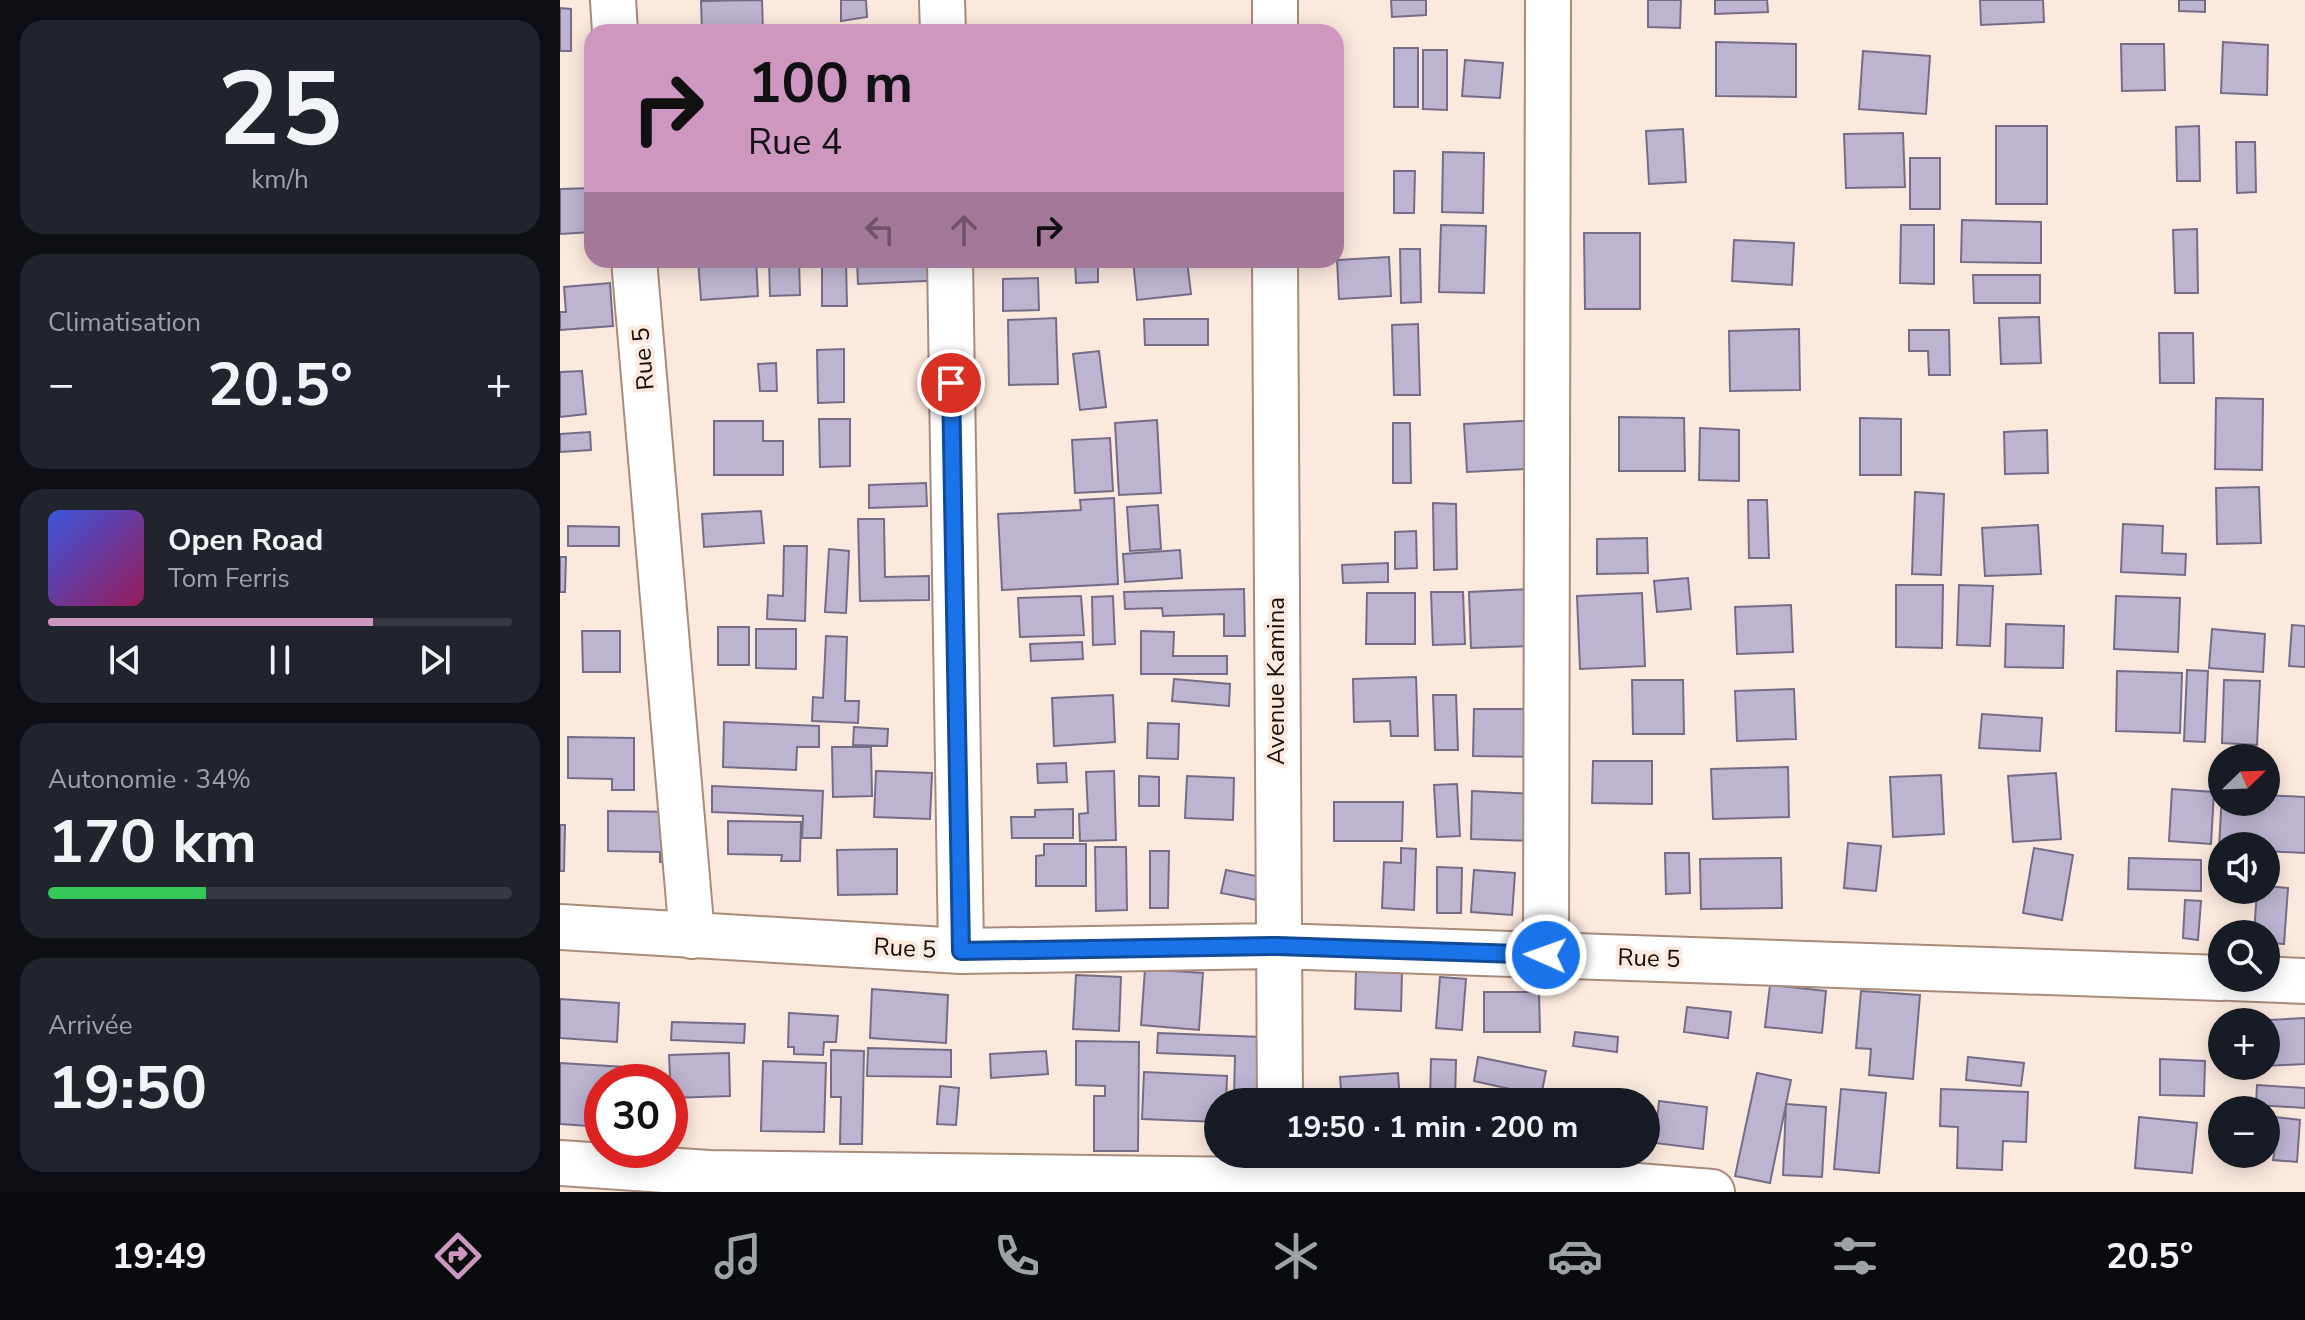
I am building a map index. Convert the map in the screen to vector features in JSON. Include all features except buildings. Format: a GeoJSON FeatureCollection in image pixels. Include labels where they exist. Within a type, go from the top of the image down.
{"type":"FeatureCollection","features":[{"type":"Feature","properties":{"kind":"street"},"geometry":{"type":"LineString","coordinates":[[613,0],[614,24]]}},
{"type":"Feature","properties":{"kind":"street"},"geometry":{"type":"LineString","coordinates":[[942,0],[943,24]]}},
{"type":"Feature","properties":{"kind":"street"},"geometry":{"type":"LineString","coordinates":[[1275,0],[1275,24]]}},
{"type":"Feature","properties":{"kind":"street"},"geometry":{"type":"LineString","coordinates":[[1546,955],[1548,0]]}},
{"type":"Feature","properties":{"kind":"street","name":"Rue 5"},"geometry":{"type":"LineString","coordinates":[[635,268],[692,936]]}},
{"type":"Feature","properties":{"kind":"street"},"geometry":{"type":"LineString","coordinates":[[950,268],[961,951]]}},
{"type":"Feature","properties":{"kind":"street","name":"Avenue Kamina"},"geometry":{"type":"LineString","coordinates":[[1275,268],[1280,1088]]}},
{"type":"Feature","properties":{"kind":"street","name":"Rue 5"},"geometry":{"type":"LineString","coordinates":[[560,927],[961,951],[1277,946],[2208,978]]}},
{"type":"Feature","properties":{"kind":"street"},"geometry":{"type":"LineString","coordinates":[[2280,980],[2305,981]]}},
{"type":"Feature","properties":{"kind":"street"},"geometry":{"type":"LineString","coordinates":[[560,1163],[709,1173],[1281,1175],[1625,1185],[1712,1192]]}},
{"type":"Feature","properties":{"kind":"route"},"geometry":{"type":"LineString","coordinates":[[951,383],[961,951],[1277,946],[1546,955]]}}]}
